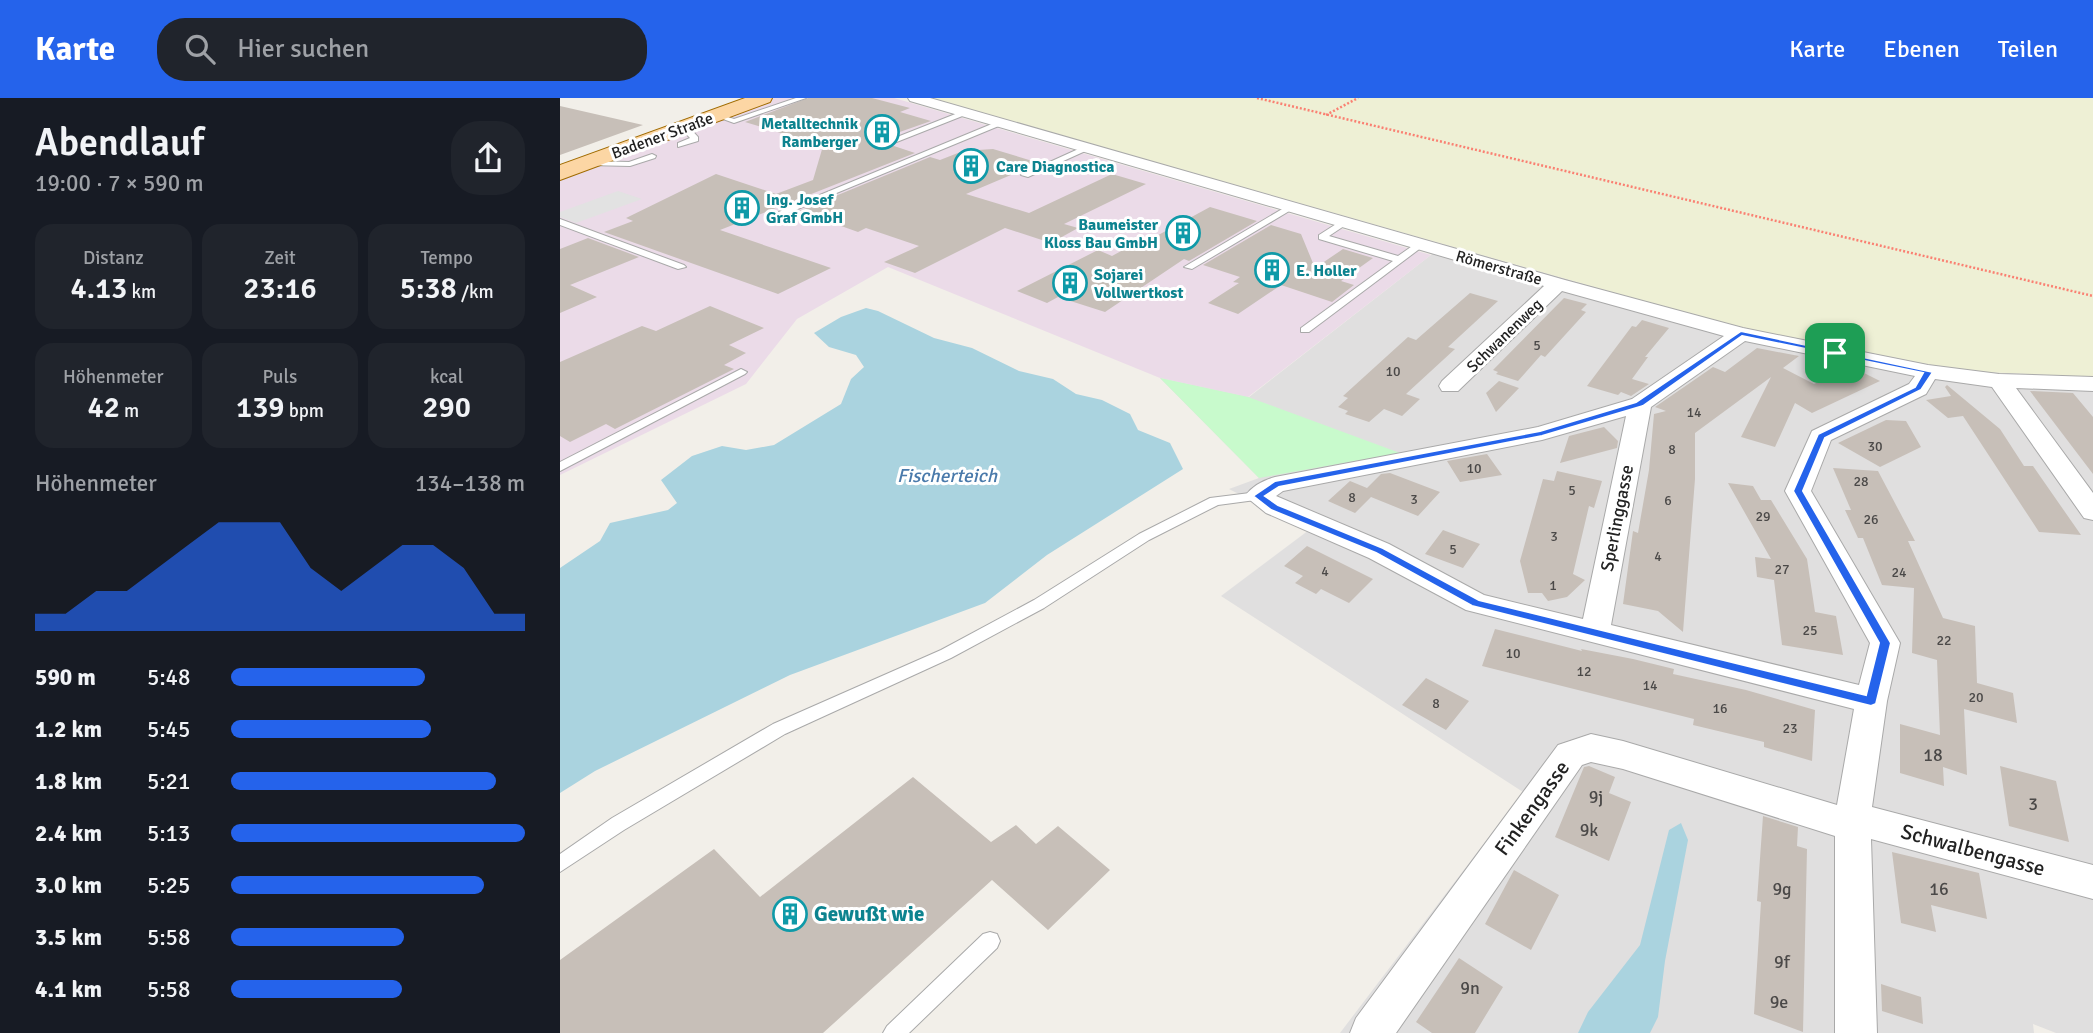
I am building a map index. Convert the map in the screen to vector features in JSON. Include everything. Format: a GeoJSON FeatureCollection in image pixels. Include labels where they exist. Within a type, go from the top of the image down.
{"type":"FeatureCollection","features":[{"type":"Feature","properties":{"kind":"main road","name":"Badener Straße"},"geometry":{"type":"LineString","coordinates":[[560,173],[682,136],[716,116],[763,98]]}},
{"type":"Feature","properties":{"kind":"street","name":"Römerstraße"},"geometry":{"type":"LineString","coordinates":[[915,98],[1558,284],[1741,334],[1928,372],[1999,381],[2093,384]]}},
{"type":"Feature","properties":{"kind":"street","name":"Schwanenweg"},"geometry":{"type":"LineString","coordinates":[[1450,386],[1558,284]]}},
{"type":"Feature","properties":{"kind":"street"},"geometry":{"type":"LineString","coordinates":[[1741,334],[1640,404],[1542,433],[1275,485],[1258,496],[1275,507],[1380,551],[1476,603],[1871,701]]}},
{"type":"Feature","properties":{"kind":"street"},"geometry":{"type":"LineString","coordinates":[[1856,1033],[1853,818],[1871,701],[1885,643],[1798,491],[1821,436],[1918,388],[1928,372]]}},
{"type":"Feature","properties":{"kind":"street"},"geometry":{"type":"LineString","coordinates":[[1999,381],[2093,512]]}},
{"type":"Feature","properties":{"kind":"street","name":"Sperlinggasse"},"geometry":{"type":"LineString","coordinates":[[1595,632],[1640,404]]}},
{"type":"Feature","properties":{"kind":"street","name":"Finkengasse"},"geometry":{"type":"LineString","coordinates":[[1371,1033],[1570,755],[1591,748],[1623,755],[1837,821],[1853,818]]}},
{"type":"Feature","properties":{"kind":"street","name":"Schwalbengasse"},"geometry":{"type":"LineString","coordinates":[[1853,818],[2093,883]]}},
{"type":"Feature","properties":{"kind":"lane"},"geometry":{"type":"LineString","coordinates":[[716,116],[734,121],[803,98]]}},
{"type":"Feature","properties":{"kind":"lane"},"geometry":{"type":"LineString","coordinates":[[886,143],[966,113]]}},
{"type":"Feature","properties":{"kind":"lane"},"geometry":{"type":"LineString","coordinates":[[773,216],[1002,123]]}},
{"type":"Feature","properties":{"kind":"lane"},"geometry":{"type":"LineString","coordinates":[[1025,175],[1087,148]]}},
{"type":"Feature","properties":{"kind":"lane"},"geometry":{"type":"LineString","coordinates":[[587,163],[630,164],[652,156]]}},
{"type":"Feature","properties":{"kind":"lane"},"geometry":{"type":"LineString","coordinates":[[1189,267],[1292,207]]}},
{"type":"Feature","properties":{"kind":"lane"},"geometry":{"type":"LineString","coordinates":[[560,222],[681,267]]}},
{"type":"Feature","properties":{"kind":"lane"},"geometry":{"type":"LineString","coordinates":[[1345,222],[1322,237],[1401,260]]}},
{"type":"Feature","properties":{"kind":"lane"},"geometry":{"type":"LineString","coordinates":[[1305,330],[1422,244]]}},
{"type":"Feature","properties":{"kind":"lane"},"geometry":{"type":"LineString","coordinates":[[560,467],[741,372]]}},
{"type":"Feature","properties":{"kind":"lane"},"geometry":{"type":"LineString","coordinates":[[560,864],[618,824],[779,729],[946,654],[1039,604],[1144,537],[1215,501],[1258,496]]}},
{"type":"Feature","properties":{"kind":"lane"},"geometry":{"type":"LineString","coordinates":[[894,1033],[990,941]]}},
{"type":"Feature","properties":{"kind":"path"},"geometry":{"type":"LineString","coordinates":[[1257,98],[2093,296]]}},
{"type":"Feature","properties":{"kind":"path"},"geometry":{"type":"LineString","coordinates":[[1325,115],[1358,98]]}},
{"type":"Feature","properties":{"kind":"shaded area"},"geometry":{"type":"Polygon","coordinates":[[[773,98],[894,98],[1431,255],[1248,397],[1160,378],[888,267],[797,319],[746,384],[560,475],[560,176],[773,98]]]}},
{"type":"Feature","properties":{"kind":"shaded area"},"geometry":{"type":"Polygon","coordinates":[[[618,191],[642,199],[576,223],[560,217],[560,212],[618,191]]]}},
{"type":"Feature","properties":{"kind":"shaded area"},"geometry":{"type":"Polygon","coordinates":[[[1445,244],[1735,327],[1963,371],[2093,377],[2093,1033],[2056,1033],[2033,1024],[2034,1033],[1340,1033],[1523,792],[1221,596],[1309,530],[1229,489],[1259,478],[1160,378],[1249,397],[1445,244]]]}},
{"type":"Feature","properties":{"kind":"green space"},"geometry":{"type":"Polygon","coordinates":[[[930,98],[2093,98],[2093,377],[1964,371],[1735,327],[930,98]]]}},
{"type":"Feature","properties":{"kind":"green space"},"geometry":{"type":"Polygon","coordinates":[[[1160,378],[1248,397],[1400,453],[1259,478],[1160,378]]]}},
{"type":"Feature","properties":{"kind":"water","name":"Fischerteich"},"geometry":{"type":"Polygon","coordinates":[[[866,308],[934,338],[972,348],[1019,371],[1053,379],[1076,394],[1102,400],[1130,414],[1138,430],[1170,443],[1183,469],[1047,555],[985,603],[790,675],[595,771],[560,793],[560,568],[600,541],[610,523],[668,510],[677,503],[661,480],[692,456],[722,446],[746,450],[774,445],[841,404],[851,379],[864,367],[856,355],[829,347],[814,333],[841,317],[866,308]]]}},
{"type":"Feature","properties":{"kind":"water"},"geometry":{"type":"Polygon","coordinates":[[[1681,823],[1688,840],[1665,961],[1658,1017],[1650,1033],[1578,1033],[1588,1012],[1640,945],[1669,830],[1681,823]]]}},
{"type":"Feature","properties":{"kind":"building"},"geometry":{"type":"Polygon","coordinates":[[[808,98],[872,98],[910,108],[900,112],[931,121],[877,140],[881,146],[894,146],[915,153],[720,230],[831,268],[778,294],[604,232],[633,221],[626,218],[716,174],[776,194],[813,180],[823,146],[745,122],[808,98]]]}},
{"type":"Feature","properties":{"kind":"building"},"geometry":{"type":"Polygon","coordinates":[[[560,106],[643,125],[560,155],[560,106]]]}},
{"type":"Feature","properties":{"kind":"building"},"geometry":{"type":"Polygon","coordinates":[[[993,149],[1039,163],[966,194],[1029,213],[1112,174],[1146,184],[1064,224],[1078,228],[1051,243],[1005,228],[915,273],[884,262],[919,246],[866,228],[858,232],[799,211],[930,157],[940,160],[963,151],[993,149]]]}},
{"type":"Feature","properties":{"kind":"building"},"geometry":{"type":"Polygon","coordinates":[[[1210,207],[1257,221],[1189,261],[1184,259],[1105,312],[1058,297],[1047,303],[1017,291],[1098,250],[1112,256],[1134,244],[1138,246],[1210,207]]]}},
{"type":"Feature","properties":{"kind":"building","name":"E. Holler"},"geometry":{"type":"Polygon","coordinates":[[[1271,225],[1301,234],[1315,268],[1343,249],[1373,258],[1341,281],[1354,285],[1332,302],[1281,285],[1238,314],[1208,303],[1239,283],[1233,282],[1240,277],[1203,265],[1271,225]]]}},
{"type":"Feature","properties":{"kind":"building"},"geometry":{"type":"Polygon","coordinates":[[[588,238],[639,257],[570,285],[597,297],[560,313],[560,249],[588,238]]]}},
{"type":"Feature","properties":{"kind":"building"},"geometry":{"type":"Polygon","coordinates":[[[1470,293],[1498,301],[1448,347],[1455,349],[1406,394],[1420,399],[1402,416],[1384,409],[1369,422],[1345,414],[1348,411],[1338,407],[1348,398],[1343,396],[1408,337],[1416,340],[1470,293]]]}},
{"type":"Feature","properties":{"kind":"building"},"geometry":{"type":"Polygon","coordinates":[[[1564,298],[1587,304],[1581,310],[1586,312],[1545,357],[1541,355],[1518,381],[1496,374],[1498,372],[1493,370],[1564,298]]]}},
{"type":"Feature","properties":{"kind":"building"},"geometry":{"type":"Polygon","coordinates":[[[710,306],[764,328],[729,345],[746,353],[724,365],[734,369],[615,429],[606,424],[570,442],[560,436],[560,362],[642,326],[656,331],[710,306]]]}},
{"type":"Feature","properties":{"kind":"building"},"geometry":{"type":"Polygon","coordinates":[[[1642,320],[1669,328],[1645,357],[1648,357],[1632,379],[1649,384],[1631,396],[1587,386],[1632,326],[1636,327],[1642,320]]]}},
{"type":"Feature","properties":{"kind":"building"},"geometry":{"type":"Polygon","coordinates":[[[1757,348],[1799,356],[1783,368],[1814,384],[1852,367],[1880,381],[1812,413],[1795,403],[1775,447],[1741,437],[1771,377],[1695,433],[1695,479],[1683,632],[1658,611],[1623,604],[1633,531],[1638,533],[1649,470],[1654,414],[1666,411],[1655,407],[1713,367],[1725,372],[1757,348]]]}},
{"type":"Feature","properties":{"kind":"building"},"geometry":{"type":"Polygon","coordinates":[[[1499,381],[1519,388],[1496,412],[1486,393],[1499,381]]]}},
{"type":"Feature","properties":{"kind":"building"},"geometry":{"type":"Polygon","coordinates":[[[1947,385],[2000,429],[2024,466],[2033,466],[2081,535],[2039,532],[1963,416],[1948,418],[1926,400],[1951,396],[1945,387],[1947,385]]]}},
{"type":"Feature","properties":{"kind":"building"},"geometry":{"type":"Polygon","coordinates":[[[2030,391],[2073,393],[2093,417],[2093,474],[2030,391]]]}},
{"type":"Feature","properties":{"kind":"building"},"geometry":{"type":"Polygon","coordinates":[[[1886,420],[1906,421],[1921,447],[1880,467],[1838,443],[1886,420]]]}},
{"type":"Feature","properties":{"kind":"building"},"geometry":{"type":"Polygon","coordinates":[[[1604,427],[1618,441],[1617,448],[1560,463],[1569,436],[1604,427]]]}},
{"type":"Feature","properties":{"kind":"building"},"geometry":{"type":"Polygon","coordinates":[[[1487,454],[1502,475],[1460,482],[1447,461],[1487,454]]]}},
{"type":"Feature","properties":{"kind":"building"},"geometry":{"type":"Polygon","coordinates":[[[1833,468],[1878,471],[1915,541],[1908,541],[1943,618],[1975,626],[1977,683],[2013,693],[2017,723],[1964,709],[1967,775],[1943,767],[1944,786],[1900,773],[1900,724],[1940,735],[1937,660],[1912,653],[1914,588],[1882,585],[1863,538],[1858,538],[1845,510],[1851,510],[1833,468]]]}},
{"type":"Feature","properties":{"kind":"building"},"geometry":{"type":"Polygon","coordinates":[[[1557,471],[1602,481],[1594,508],[1589,506],[1573,574],[1585,580],[1567,597],[1548,601],[1542,593],[1528,593],[1520,561],[1543,479],[1554,481],[1557,471]]]}},
{"type":"Feature","properties":{"kind":"building"},"geometry":{"type":"Polygon","coordinates":[[[1390,473],[1440,492],[1418,516],[1371,497],[1355,513],[1328,501],[1350,481],[1367,488],[1381,474],[1390,473]]]}},
{"type":"Feature","properties":{"kind":"building"},"geometry":{"type":"Polygon","coordinates":[[[1728,483],[1753,486],[1761,500],[1771,500],[1807,559],[1815,612],[1836,616],[1843,655],[1782,645],[1774,580],[1757,577],[1755,557],[1771,559],[1728,483]]]}},
{"type":"Feature","properties":{"kind":"building"},"geometry":{"type":"Polygon","coordinates":[[[1443,530],[1480,544],[1463,568],[1425,554],[1443,530]]]}},
{"type":"Feature","properties":{"kind":"building"},"geometry":{"type":"Polygon","coordinates":[[[1307,546],[1373,579],[1349,603],[1321,589],[1316,594],[1295,583],[1303,576],[1284,566],[1307,546]]]}},
{"type":"Feature","properties":{"kind":"building"},"geometry":{"type":"Polygon","coordinates":[[[1495,629],[1582,651],[1581,649],[1674,669],[1673,674],[1746,690],[1815,710],[1812,761],[1764,747],[1764,742],[1693,725],[1694,719],[1482,666],[1495,629]]]}},
{"type":"Feature","properties":{"kind":"building"},"geometry":{"type":"Polygon","coordinates":[[[1426,678],[1469,701],[1446,730],[1402,705],[1426,678]]]}},
{"type":"Feature","properties":{"kind":"building"},"geometry":{"type":"Polygon","coordinates":[[[1589,766],[1615,777],[1609,793],[1631,802],[1609,861],[1555,837],[1584,767],[1589,766]]]}},
{"type":"Feature","properties":{"kind":"building"},"geometry":{"type":"Polygon","coordinates":[[[2000,766],[2056,781],[2069,842],[2009,826],[2000,766]]]}},
{"type":"Feature","properties":{"kind":"building","name":"Gewußt wie"},"geometry":{"type":"Polygon","coordinates":[[[913,777],[991,842],[1016,825],[1036,844],[1058,826],[1110,870],[1048,930],[992,880],[823,1033],[560,1033],[560,960],[714,849],[760,897],[913,777]]]}},
{"type":"Feature","properties":{"kind":"building"},"geometry":{"type":"Polygon","coordinates":[[[1763,816],[1798,827],[1797,846],[1807,849],[1803,1032],[1754,1014],[1761,902],[1757,901],[1763,816]]]}},
{"type":"Feature","properties":{"kind":"building"},"geometry":{"type":"Polygon","coordinates":[[[1892,852],[1979,873],[1987,919],[1931,905],[1936,932],[1901,923],[1892,852]]]}},
{"type":"Feature","properties":{"kind":"building"},"geometry":{"type":"Polygon","coordinates":[[[1514,870],[1559,895],[1531,950],[1485,924],[1514,870]]]}},
{"type":"Feature","properties":{"kind":"building"},"geometry":{"type":"Polygon","coordinates":[[[1459,958],[1503,987],[1475,1033],[1432,1033],[1416,1022],[1459,958]]]}},
{"type":"Feature","properties":{"kind":"building"},"geometry":{"type":"Polygon","coordinates":[[[1881,984],[1921,997],[1923,1024],[1882,1011],[1881,984]]]}},
{"type":"Feature","properties":{"kind":"place","name":"Metalltechnik Ramberger"},"geometry":{"type":"Point","coordinates":[882,132]}},
{"type":"Feature","properties":{"kind":"place","name":"Care Diagnostica"},"geometry":{"type":"Point","coordinates":[971,166]}},
{"type":"Feature","properties":{"kind":"place","name":"Ing. Josef Graf GmbH"},"geometry":{"type":"Point","coordinates":[742,208]}},
{"type":"Feature","properties":{"kind":"place","name":"Baumeister Kloss Bau GmbH"},"geometry":{"type":"Point","coordinates":[1183,233]}},
{"type":"Feature","properties":{"kind":"place","name":"E. Holler"},"geometry":{"type":"Point","coordinates":[1272,270]}},
{"type":"Feature","properties":{"kind":"place","name":"Sojarei Vollwertkost"},"geometry":{"type":"Point","coordinates":[1070,283]}},
{"type":"Feature","properties":{"kind":"place","name":"Gewußt wie"},"geometry":{"type":"Point","coordinates":[790,914]}},
{"type":"Feature","properties":{"kind":"route"},"geometry":{"type":"LineString","coordinates":[[1741,334],[1835,353],[1928,372],[1918,388],[1821,436],[1798,491],[1885,643],[1871,701],[1476,603],[1380,551],[1275,507],[1258,496],[1275,485],[1542,433],[1640,404],[1741,334]]}}]}
